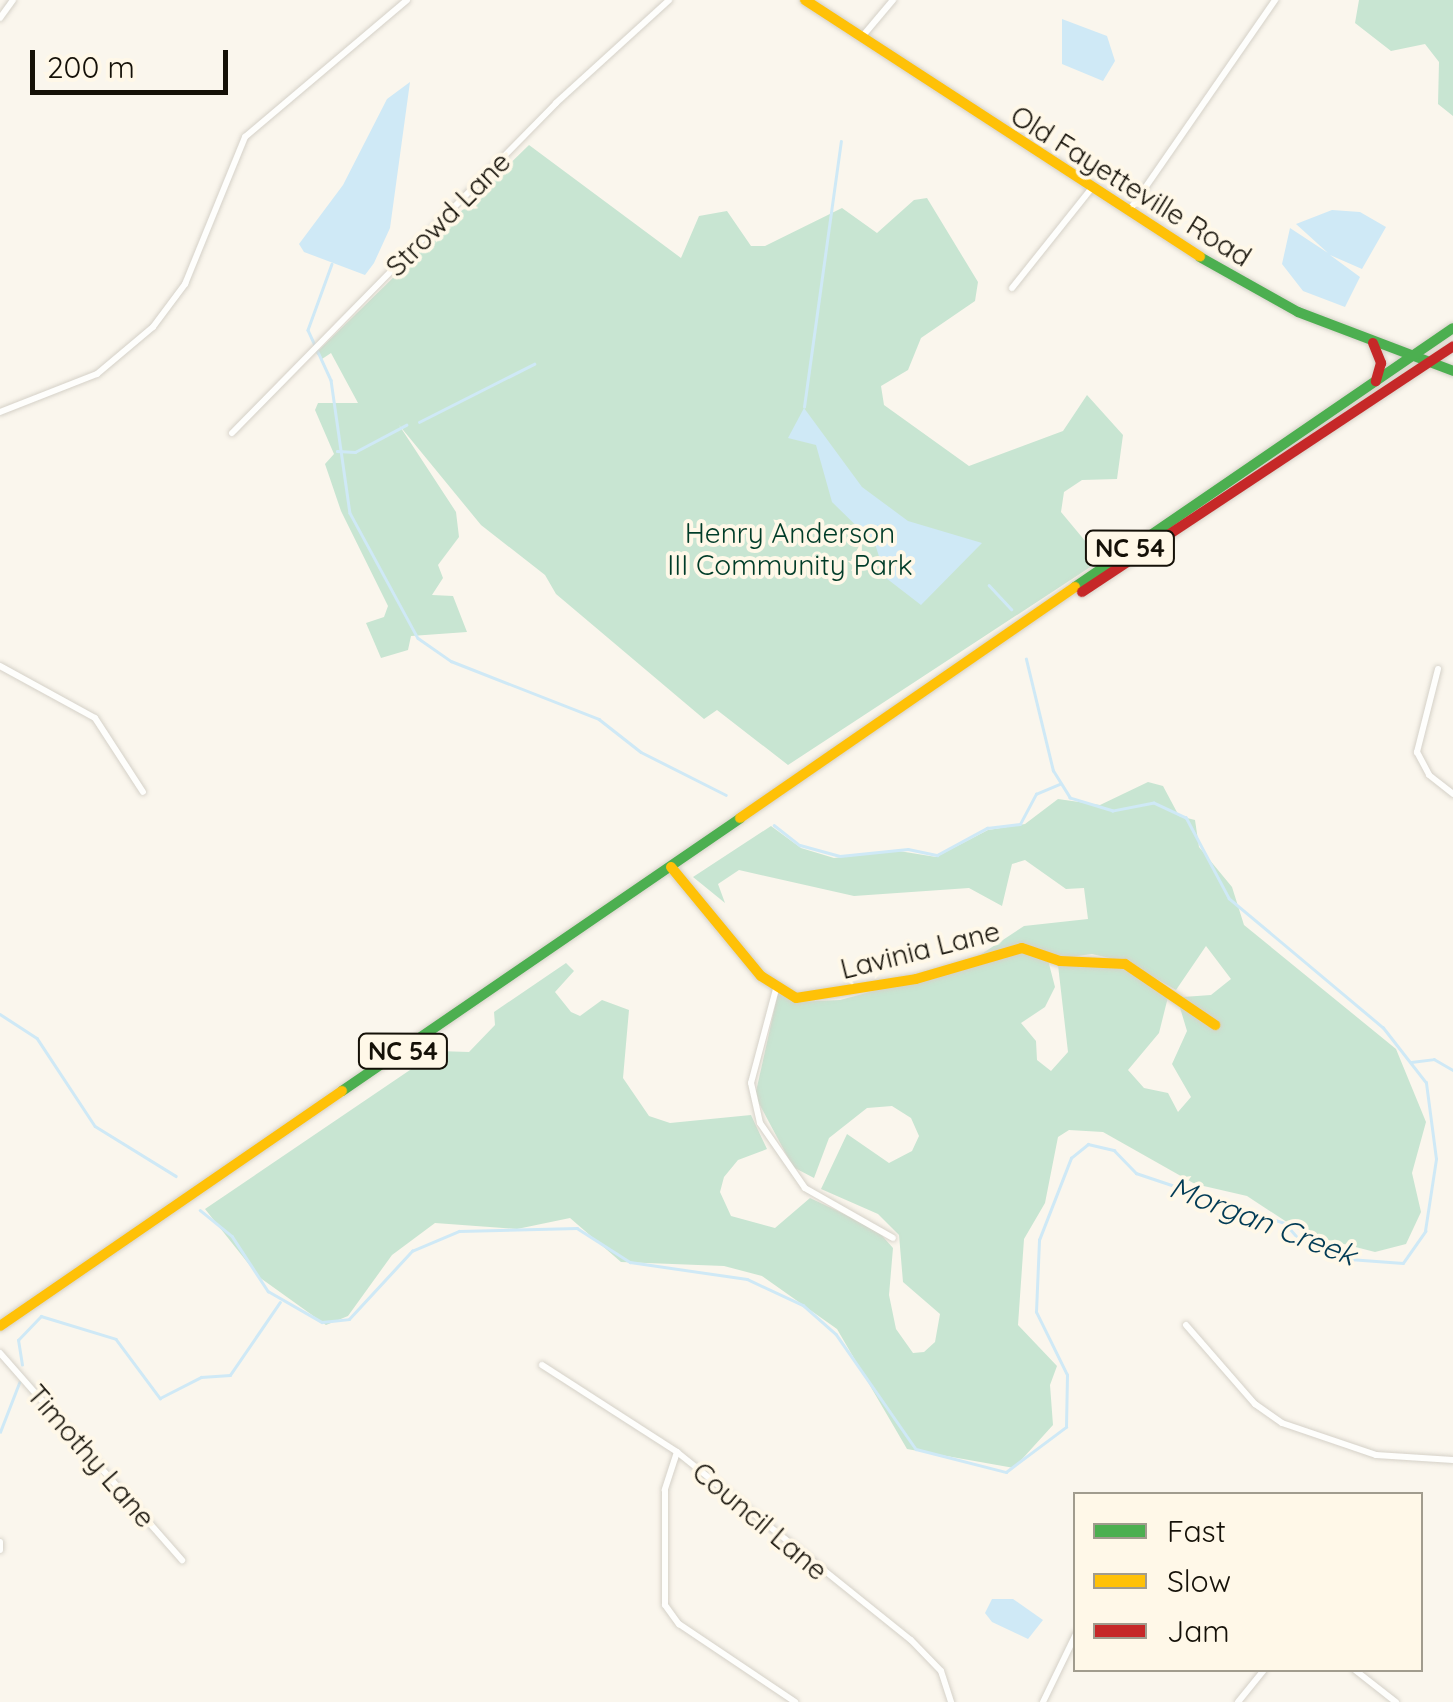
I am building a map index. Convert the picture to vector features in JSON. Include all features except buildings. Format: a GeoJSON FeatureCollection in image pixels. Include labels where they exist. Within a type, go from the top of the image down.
{"type":"FeatureCollection","features":[{"type":"Feature","properties":{"kind":"main road","name":"Old Fayetteville Road"},"geometry":{"type":"LineString","coordinates":[[805,0],[1091,189],[1278,302],[1424,366],[1453,372]]}},
{"type":"Feature","properties":{"kind":"main road","name":"NC 54"},"geometry":{"type":"LineString","coordinates":[[0,1326],[1012,635],[1453,328]]}},
{"type":"Feature","properties":{"kind":"main road"},"geometry":{"type":"LineString","coordinates":[[1372,343],[1381,363],[1376,381]]}},
{"type":"Feature","properties":{"kind":"main road","name":"NC 54"},"geometry":{"type":"LineString","coordinates":[[1012,635],[1453,346]]}},
{"type":"Feature","properties":{"kind":"main road"},"geometry":{"type":"LineString","coordinates":[[671,867],[776,989]]}},
{"type":"Feature","properties":{"kind":"main road","name":"Lavinia Lane"},"geometry":{"type":"LineString","coordinates":[[776,989],[796,998],[841,994],[1022,948],[1060,961],[1125,964],[1216,1026]]}},
{"type":"Feature","properties":{"kind":"street"},"geometry":{"type":"LineString","coordinates":[[0,18],[14,0]]}},
{"type":"Feature","properties":{"kind":"street"},"geometry":{"type":"LineString","coordinates":[[0,412],[96,374],[153,327],[185,284],[245,137],[407,0]]}},
{"type":"Feature","properties":{"kind":"street","name":"Strowd Lane"},"geometry":{"type":"LineString","coordinates":[[232,434],[556,103],[669,0]]}},
{"type":"Feature","properties":{"kind":"street"},"geometry":{"type":"LineString","coordinates":[[861,39],[893,0]]}},
{"type":"Feature","properties":{"kind":"street"},"geometry":{"type":"LineString","coordinates":[[1128,212],[1275,0]]}},
{"type":"Feature","properties":{"kind":"street"},"geometry":{"type":"LineString","coordinates":[[1012,288],[1091,189]]}},
{"type":"Feature","properties":{"kind":"street"},"geometry":{"type":"LineString","coordinates":[[0,666],[95,718],[144,792]]}},
{"type":"Feature","properties":{"kind":"street"},"geometry":{"type":"LineString","coordinates":[[1438,669],[1417,752],[1428,775],[1453,794]]}},
{"type":"Feature","properties":{"kind":"street"},"geometry":{"type":"LineString","coordinates":[[776,989],[752,1083],[760,1123],[805,1188],[893,1238]]}},
{"type":"Feature","properties":{"kind":"street"},"geometry":{"type":"LineString","coordinates":[[1186,1325],[1255,1404],[1282,1423],[1376,1456],[1453,1460]]}},
{"type":"Feature","properties":{"kind":"street","name":"Timothy Lane"},"geometry":{"type":"LineString","coordinates":[[0,1354],[182,1560]]}},
{"type":"Feature","properties":{"kind":"street","name":"Council Lane"},"geometry":{"type":"LineString","coordinates":[[542,1365],[677,1452],[934,1660],[951,1702]]}},
{"type":"Feature","properties":{"kind":"street"},"geometry":{"type":"LineString","coordinates":[[677,1452],[664,1490],[665,1605],[679,1624],[795,1702]]}},
{"type":"Feature","properties":{"kind":"street"},"geometry":{"type":"LineString","coordinates":[[0,1542],[0,1550]]}},
{"type":"Feature","properties":{"kind":"street"},"geometry":{"type":"LineString","coordinates":[[1043,1702],[1073,1640]]}},
{"type":"Feature","properties":{"kind":"street"},"geometry":{"type":"LineString","coordinates":[[1238,1702],[1262,1672]]}},
{"type":"Feature","properties":{"kind":"street"},"geometry":{"type":"LineString","coordinates":[[1358,1672],[1396,1702]]}},
{"type":"Feature","properties":{"kind":"green space"},"geometry":{"type":"Polygon","coordinates":[[[1359,0],[1453,0],[1453,116],[1438,104],[1439,62],[1425,44],[1391,51],[1355,23],[1359,0]]]}},
{"type":"Feature","properties":{"kind":"green space","name":"Henry Anderson III Community Park"},"geometry":{"type":"Polygon","coordinates":[[[529,145],[681,258],[699,216],[727,211],[751,246],[765,246],[842,208],[877,233],[914,200],[927,198],[978,282],[975,301],[921,338],[908,370],[881,386],[884,405],[969,466],[1063,431],[1087,395],[1123,435],[1117,479],[1082,480],[1064,492],[1061,512],[1101,560],[788,765],[717,710],[704,719],[556,594],[545,575],[481,525],[399,425],[456,512],[459,537],[438,565],[443,578],[432,595],[453,596],[467,632],[411,636],[408,650],[381,658],[366,623],[384,617],[388,606],[341,511],[325,464],[334,454],[315,410],[318,403],[358,403],[331,353],[322,359],[316,353],[529,145]]]}},
{"type":"Feature","properties":{"kind":"green space"},"geometry":{"type":"Polygon","coordinates":[[[1148,782],[1163,786],[1179,816],[1195,820],[1199,847],[1232,887],[1244,925],[1396,1049],[1426,1122],[1412,1173],[1421,1212],[1406,1244],[1375,1252],[1305,1234],[1247,1196],[1195,1184],[1103,1132],[1069,1130],[1058,1137],[1045,1203],[1024,1239],[1018,1325],[1057,1366],[1050,1385],[1053,1425],[1014,1468],[907,1449],[837,1329],[762,1276],[724,1266],[621,1262],[570,1218],[517,1229],[435,1223],[392,1255],[348,1316],[326,1325],[259,1277],[205,1209],[438,1051],[469,1052],[495,1025],[494,1012],[566,963],[574,971],[555,992],[571,1012],[580,1016],[602,1000],[629,1010],[623,1078],[649,1116],[670,1123],[751,1115],[767,1149],[738,1160],[724,1177],[720,1192],[731,1216],[775,1228],[810,1198],[876,1229],[893,1248],[889,1295],[896,1329],[913,1353],[924,1352],[935,1342],[940,1314],[903,1282],[899,1235],[878,1214],[821,1189],[847,1134],[889,1163],[912,1151],[919,1136],[911,1118],[892,1106],[867,1108],[829,1138],[814,1178],[793,1167],[755,1096],[778,993],[795,1002],[840,1000],[1022,951],[1048,960],[1055,987],[1045,1007],[1021,1023],[1036,1041],[1037,1060],[1051,1071],[1068,1052],[1058,965],[1125,967],[1169,993],[1159,1033],[1128,1070],[1144,1088],[1168,1093],[1178,1112],[1191,1097],[1172,1064],[1187,1031],[1178,1001],[1215,1030],[1219,1025],[1183,997],[1211,995],[1231,979],[1206,946],[1176,990],[1127,962],[1092,954],[1062,958],[1022,945],[977,957],[1024,926],[1088,919],[1084,888],[1066,889],[1025,860],[1012,864],[1002,906],[969,888],[854,896],[739,870],[718,884],[725,903],[693,877],[771,826],[801,848],[834,858],[899,851],[936,857],[988,830],[1025,824],[1058,799],[1100,805],[1148,782]]]}},
{"type":"Feature","properties":{"kind":"water"},"geometry":{"type":"Polygon","coordinates":[[[1062,19],[1107,36],[1115,61],[1103,81],[1062,64],[1062,19]]]}},
{"type":"Feature","properties":{"kind":"water"},"geometry":{"type":"Polygon","coordinates":[[[410,82],[390,228],[374,263],[365,275],[304,252],[299,244],[343,185],[387,99],[410,82]]]}},
{"type":"Feature","properties":{"kind":"water"},"geometry":{"type":"Polygon","coordinates":[[[1332,210],[1360,212],[1386,227],[1362,269],[1330,255],[1360,277],[1345,307],[1303,291],[1282,264],[1290,228],[1328,253],[1296,224],[1332,210]]]}},
{"type":"Feature","properties":{"kind":"water"},"geometry":{"type":"Polygon","coordinates":[[[804,408],[862,487],[908,521],[982,543],[921,605],[886,578],[875,544],[832,502],[816,445],[788,438],[804,408]]]}},
{"type":"Feature","properties":{"kind":"water"},"geometry":{"type":"Polygon","coordinates":[[[992,1599],[1013,1599],[1043,1620],[1028,1639],[992,1622],[985,1613],[992,1599]]]}},
{"type":"Feature","properties":{"kind":"waterway"},"geometry":{"type":"LineString","coordinates":[[804,407],[841,142]]}},
{"type":"Feature","properties":{"kind":"waterway"},"geometry":{"type":"LineString","coordinates":[[332,264],[308,330],[331,380],[350,513],[418,638],[451,661],[599,719],[641,752],[726,795]]}},
{"type":"Feature","properties":{"kind":"waterway"},"geometry":{"type":"LineString","coordinates":[[419,422],[534,364]]}},
{"type":"Feature","properties":{"kind":"waterway"},"geometry":{"type":"LineString","coordinates":[[337,451],[355,452],[406,425]]}},
{"type":"Feature","properties":{"kind":"waterway"},"geometry":{"type":"LineString","coordinates":[[989,585],[1011,609]]}},
{"type":"Feature","properties":{"kind":"waterway","name":"Morgan Creek"},"geometry":{"type":"LineString","coordinates":[[200,1210],[232,1236],[268,1291],[322,1322],[349,1319],[412,1251],[459,1231],[577,1228],[630,1262],[747,1279],[803,1305],[836,1334],[916,1449],[1006,1472],[1066,1427],[1067,1375],[1036,1312],[1039,1240],[1071,1158],[1088,1144],[1114,1150],[1136,1173],[1285,1223],[1298,1238],[1349,1259],[1403,1263],[1425,1231],[1436,1159],[1426,1083],[1383,1028],[1229,899],[1186,818],[1154,803],[1113,811],[1070,798],[1053,771],[1026,659]]}},
{"type":"Feature","properties":{"kind":"waterway"},"geometry":{"type":"LineString","coordinates":[[774,825],[800,845],[840,856],[908,849],[937,855],[987,828],[1020,824],[1036,794],[1060,784]]}},
{"type":"Feature","properties":{"kind":"waterway","name":"Morgan Creek"},"geometry":{"type":"LineString","coordinates":[[0,1014],[37,1038],[95,1126],[176,1176]]}},
{"type":"Feature","properties":{"kind":"waterway","name":"Morgan Creek"},"geometry":{"type":"LineString","coordinates":[[1411,1062],[1434,1059],[1453,1070]]}},
{"type":"Feature","properties":{"kind":"waterway"},"geometry":{"type":"LineString","coordinates":[[22,1365],[18,1340],[41,1316],[116,1339],[160,1398],[201,1377],[230,1375],[280,1302]]}},
{"type":"Feature","properties":{"kind":"waterway"},"geometry":{"type":"LineString","coordinates":[[0,1432],[19,1383]]}},
{"type":"Feature","properties":{"kind":"traffic: fast"},"geometry":{"type":"LineString","coordinates":[[1200,257],[1298,312],[1453,371]]}},
{"type":"Feature","properties":{"kind":"traffic: fast"},"geometry":{"type":"LineString","coordinates":[[1075,587],[1453,328]]}},
{"type":"Feature","properties":{"kind":"traffic: fast"},"geometry":{"type":"LineString","coordinates":[[342,1091],[740,818]]}},
{"type":"Feature","properties":{"kind":"traffic: slow"},"geometry":{"type":"LineString","coordinates":[[805,0],[1200,257]]}},
{"type":"Feature","properties":{"kind":"traffic: slow"},"geometry":{"type":"LineString","coordinates":[[740,818],[1075,587]]}},
{"type":"Feature","properties":{"kind":"traffic: slow"},"geometry":{"type":"LineString","coordinates":[[671,867],[761,976],[796,998],[916,979],[1022,948],[1060,961],[1125,964],[1215,1025]]}},
{"type":"Feature","properties":{"kind":"traffic: slow"},"geometry":{"type":"LineString","coordinates":[[0,1326],[342,1091]]}},
{"type":"Feature","properties":{"kind":"traffic: jam"},"geometry":{"type":"LineString","coordinates":[[1373,343],[1381,363],[1376,381]]}},
{"type":"Feature","properties":{"kind":"traffic: jam"},"geometry":{"type":"LineString","coordinates":[[1082,592],[1453,346]]}}]}
